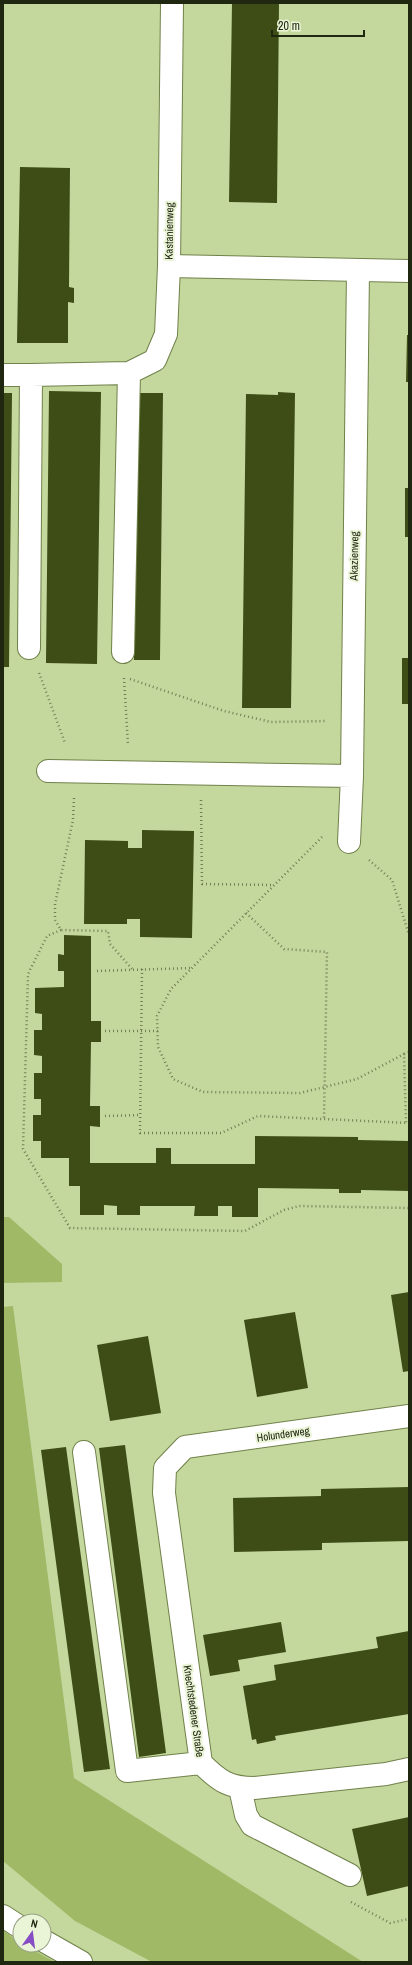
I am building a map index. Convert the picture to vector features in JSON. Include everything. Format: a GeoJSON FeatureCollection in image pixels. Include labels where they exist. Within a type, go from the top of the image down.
{"type":"FeatureCollection","features":[{"type":"Feature","properties":{"kind":"main road","name":"Kastanienweg"},"geometry":{"type":"LineString","coordinates":[[172,3],[169,266],[409,271]]}},
{"type":"Feature","properties":{"kind":"main road"},"geometry":{"type":"LineString","coordinates":[[3,375],[129,373],[155,360],[166,334],[169,266]]}},
{"type":"Feature","properties":{"kind":"main road","name":"Akazienweg"},"geometry":{"type":"LineString","coordinates":[[349,842],[352,776],[358,270]]}},
{"type":"Feature","properties":{"kind":"main road"},"geometry":{"type":"LineString","coordinates":[[123,652],[129,373]]}},
{"type":"Feature","properties":{"kind":"main road"},"geometry":{"type":"LineString","coordinates":[[30,648],[31,375]]}},
{"type":"Feature","properties":{"kind":"main road"},"geometry":{"type":"LineString","coordinates":[[48,771],[352,776]]}},
{"type":"Feature","properties":{"kind":"main road","name":"Holunderweg"},"geometry":{"type":"LineString","coordinates":[[165,1468],[185,1448],[409,1416]]}},
{"type":"Feature","properties":{"kind":"main road"},"geometry":{"type":"LineString","coordinates":[[84,1452],[127,1771],[201,1763]]}},
{"type":"Feature","properties":{"kind":"main road","name":"Knechtstedener Straße"},"geometry":{"type":"LineString","coordinates":[[165,1468],[164,1493],[201,1763],[217,1779],[240,1788],[254,1788],[370,1776],[409,1770]]}},
{"type":"Feature","properties":{"kind":"main road"},"geometry":{"type":"LineString","coordinates":[[240,1788],[246,1815],[252,1825],[350,1875]]}},
{"type":"Feature","properties":{"kind":"main road"},"geometry":{"type":"LineString","coordinates":[[3,1916],[12,1922]]}},
{"type":"Feature","properties":{"kind":"main road"},"geometry":{"type":"LineString","coordinates":[[52,1946],[81,1962]]}},
{"type":"Feature","properties":{"kind":"path"},"geometry":{"type":"LineString","coordinates":[[30,648],[76,772],[73,820],[55,904],[55,920],[61,930]]}},
{"type":"Feature","properties":{"kind":"path"},"geometry":{"type":"LineString","coordinates":[[123,652],[129,772]]}},
{"type":"Feature","properties":{"kind":"path"},"geometry":{"type":"LineString","coordinates":[[124,677],[224,710],[271,722],[352,721]]}},
{"type":"Feature","properties":{"kind":"path"},"geometry":{"type":"LineString","coordinates":[[201,774],[202,884],[274,885]]}},
{"type":"Feature","properties":{"kind":"path"},"geometry":{"type":"LineString","coordinates":[[350,808],[171,989],[157,1016],[158,1047],[173,1079],[203,1092],[300,1093],[357,1079],[409,1052]]}},
{"type":"Feature","properties":{"kind":"path"},"geometry":{"type":"LineString","coordinates":[[349,842],[392,880],[409,935]]}},
{"type":"Feature","properties":{"kind":"path"},"geometry":{"type":"LineString","coordinates":[[246,912],[284,949],[327,952],[324,1119]]}},
{"type":"Feature","properties":{"kind":"path"},"geometry":{"type":"LineString","coordinates":[[132,970],[110,944],[108,931],[61,930],[47,936],[28,974],[23,1149],[70,1228],[245,1231],[284,1210],[299,1206],[409,1208]]}},
{"type":"Feature","properties":{"kind":"path"},"geometry":{"type":"LineString","coordinates":[[97,971],[192,968]]}},
{"type":"Feature","properties":{"kind":"path"},"geometry":{"type":"LineString","coordinates":[[142,970],[140,1133],[221,1133],[258,1116],[408,1123],[404,1054]]}},
{"type":"Feature","properties":{"kind":"path"},"geometry":{"type":"LineString","coordinates":[[105,1031],[158,1031]]}},
{"type":"Feature","properties":{"kind":"path"},"geometry":{"type":"LineString","coordinates":[[105,1116],[140,1115]]}},
{"type":"Feature","properties":{"kind":"green space"},"geometry":{"type":"Polygon","coordinates":[[[3,1217],[9,1217],[62,1264],[62,1282],[3,1283],[3,1217]]]}},
{"type":"Feature","properties":{"kind":"green space"},"geometry":{"type":"Polygon","coordinates":[[[13,1306],[74,1778],[363,1962],[152,1962],[75,1921],[3,1861],[3,1307],[13,1306]]]}},
{"type":"Feature","properties":{"kind":"green space"},"geometry":{"type":"Polygon","coordinates":[[[3,1930],[12,1937],[12,1953],[39,1953],[55,1962],[3,1962],[3,1930]]]}},
{"type":"Feature","properties":{"kind":"building"},"geometry":{"type":"Polygon","coordinates":[[[232,3],[279,3],[277,203],[229,202],[232,3]]]}},
{"type":"Feature","properties":{"kind":"building"},"geometry":{"type":"Polygon","coordinates":[[[20,167],[70,168],[69,287],[74,288],[74,303],[68,302],[68,343],[17,343],[20,167]]]}},
{"type":"Feature","properties":{"kind":"building"},"geometry":{"type":"Polygon","coordinates":[[[407,335],[409,335],[409,382],[406,382],[407,335]]]}},
{"type":"Feature","properties":{"kind":"building"},"geometry":{"type":"Polygon","coordinates":[[[49,391],[101,392],[97,664],[46,663],[49,391]]]}},
{"type":"Feature","properties":{"kind":"building"},"geometry":{"type":"Polygon","coordinates":[[[278,392],[295,393],[291,708],[242,708],[246,394],[278,395],[278,392]]]}},
{"type":"Feature","properties":{"kind":"building"},"geometry":{"type":"Polygon","coordinates":[[[3,393],[12,393],[9,667],[3,667],[3,393]]]}},
{"type":"Feature","properties":{"kind":"building"},"geometry":{"type":"Polygon","coordinates":[[[137,393],[163,393],[160,660],[134,660],[137,393]]]}},
{"type":"Feature","properties":{"kind":"building"},"geometry":{"type":"Polygon","coordinates":[[[405,488],[409,488],[409,537],[405,537],[405,488]]]}},
{"type":"Feature","properties":{"kind":"building"},"geometry":{"type":"Polygon","coordinates":[[[402,658],[409,658],[409,704],[402,704],[402,658]]]}},
{"type":"Feature","properties":{"kind":"building"},"geometry":{"type":"Polygon","coordinates":[[[142,830],[194,831],[192,938],[140,937],[140,919],[127,919],[127,924],[84,924],[85,840],[128,841],[128,848],[142,848],[142,830]]]}},
{"type":"Feature","properties":{"kind":"building"},"geometry":{"type":"Polygon","coordinates":[[[64,935],[91,936],[91,1021],[101,1021],[101,1042],[91,1042],[90,1106],[100,1106],[100,1127],[90,1126],[90,1163],[156,1163],[156,1148],[171,1148],[171,1164],[255,1164],[255,1136],[358,1137],[358,1140],[409,1141],[409,1191],[361,1190],[361,1193],[339,1193],[339,1189],[258,1188],[258,1217],[232,1217],[232,1206],[218,1206],[218,1216],[194,1216],[195,1206],[140,1206],[140,1215],[117,1215],[117,1206],[104,1205],[104,1215],[80,1215],[80,1186],[69,1186],[69,1158],[41,1158],[41,1141],[33,1141],[33,1115],[41,1115],[41,1099],[34,1099],[34,1073],[42,1073],[42,1056],[34,1055],[34,1030],[42,1030],[42,1014],[35,1013],[35,988],[64,987],[64,971],[58,971],[58,954],[64,955],[64,935]]]}},
{"type":"Feature","properties":{"kind":"building"},"geometry":{"type":"Polygon","coordinates":[[[409,1292],[409,1371],[403,1372],[391,1295],[409,1292]]]}},
{"type":"Feature","properties":{"kind":"building"},"geometry":{"type":"Polygon","coordinates":[[[295,1312],[308,1388],[257,1397],[244,1320],[295,1312]]]}},
{"type":"Feature","properties":{"kind":"building"},"geometry":{"type":"Polygon","coordinates":[[[148,1336],[161,1413],[110,1421],[97,1345],[148,1336]]]}},
{"type":"Feature","properties":{"kind":"building"},"geometry":{"type":"Polygon","coordinates":[[[125,1445],[166,1753],[139,1757],[99,1448],[125,1445]]]}},
{"type":"Feature","properties":{"kind":"building"},"geometry":{"type":"Polygon","coordinates":[[[66,1447],[110,1769],[84,1772],[41,1450],[66,1447]]]}},
{"type":"Feature","properties":{"kind":"building"},"geometry":{"type":"Polygon","coordinates":[[[409,1487],[409,1541],[322,1543],[322,1550],[234,1552],[233,1498],[321,1496],[321,1489],[409,1487]]]}},
{"type":"Feature","properties":{"kind":"building"},"geometry":{"type":"Polygon","coordinates":[[[281,1622],[286,1652],[238,1660],[240,1671],[210,1676],[203,1635],[281,1622]]]}},
{"type":"Feature","properties":{"kind":"building"},"geometry":{"type":"Polygon","coordinates":[[[409,1631],[409,1714],[275,1736],[276,1740],[257,1744],[256,1739],[252,1740],[243,1686],[276,1680],[274,1665],[378,1648],[376,1637],[409,1631]]]}},
{"type":"Feature","properties":{"kind":"building"},"geometry":{"type":"Polygon","coordinates":[[[409,1817],[409,1886],[367,1896],[352,1829],[409,1817]]]}}]}
